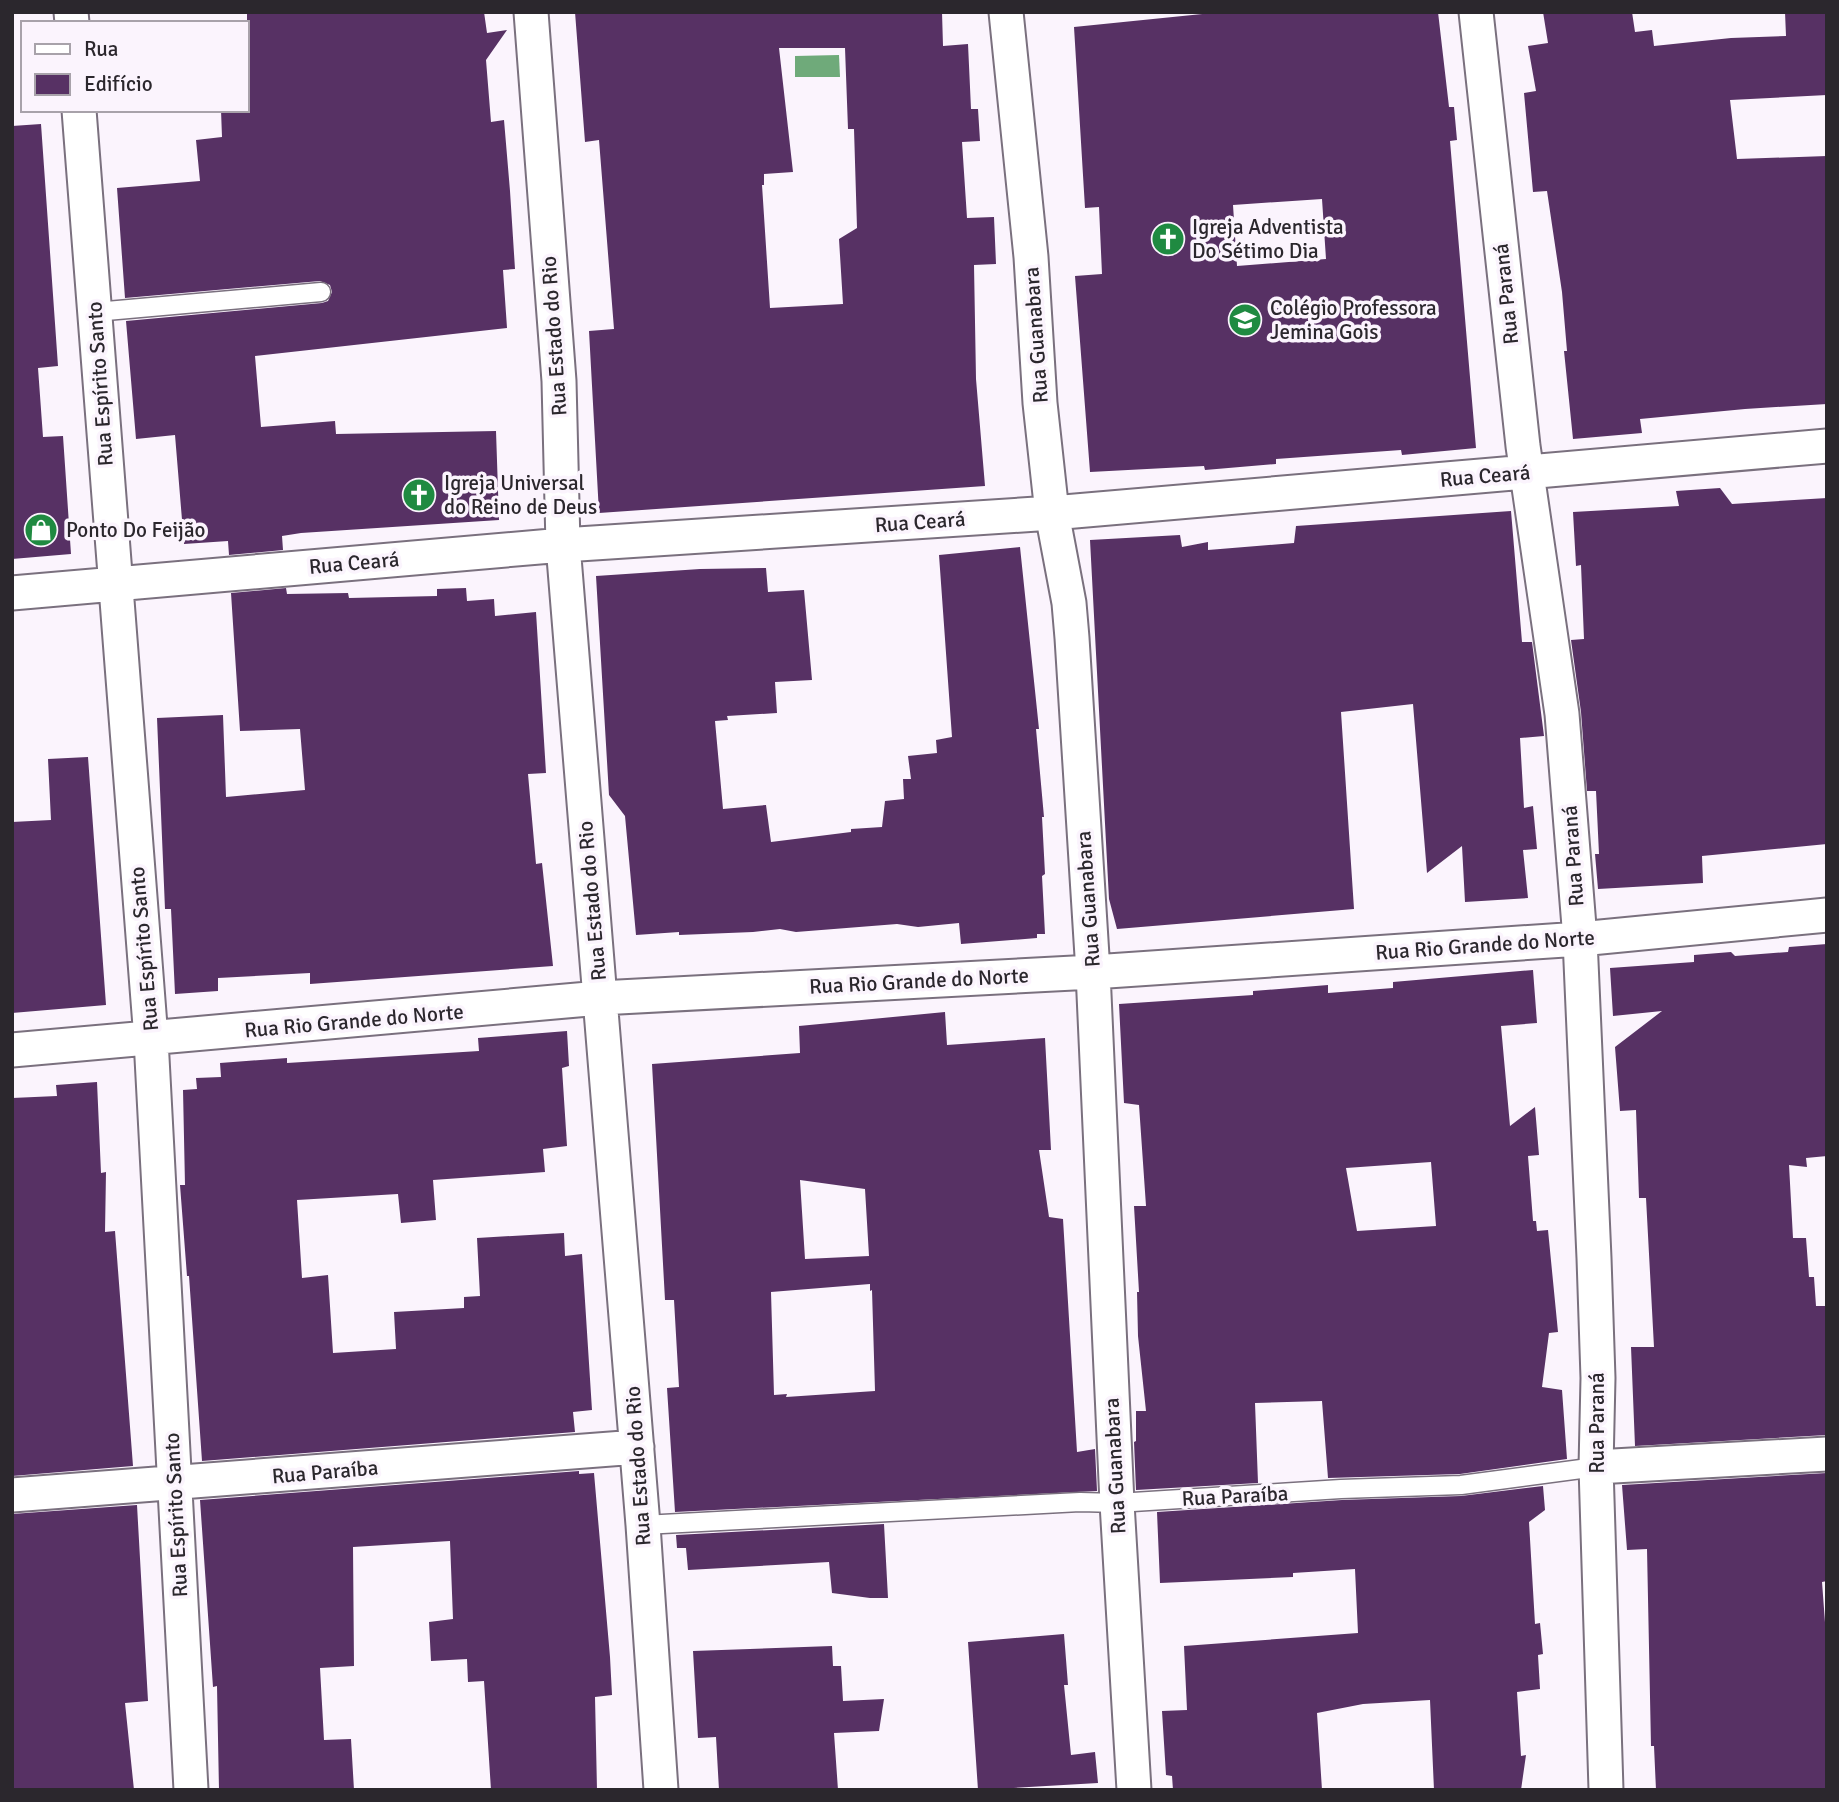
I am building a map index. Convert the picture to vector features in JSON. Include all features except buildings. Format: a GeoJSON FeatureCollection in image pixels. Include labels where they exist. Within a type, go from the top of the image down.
{"type":"FeatureCollection","features":[{"type":"Feature","properties":{"kind":"street","name":"Rua Estado do Rio"},"geometry":{"type":"LineString","coordinates":[[531,12],[559,381],[563,545],[637,1447],[661,1790]]}},
{"type":"Feature","properties":{"kind":"street","name":"Rua Guanabara"},"geometry":{"type":"LineString","coordinates":[[1006,12],[1031,257],[1040,403],[1052,513],[1069,603],[1093,972],[1133,1790]]}},
{"type":"Feature","properties":{"kind":"street","name":"Rua Paraná"},"geometry":{"type":"LineString","coordinates":[[1476,12],[1522,439],[1562,714],[1580,939],[1598,1378],[1596,1467],[1606,1790]]}},
{"type":"Feature","properties":{"kind":"street","name":"Rua Espírito Santo"},"geometry":{"type":"LineString","coordinates":[[79,112],[151,1039],[191,1790]]}},
{"type":"Feature","properties":{"kind":"street","name":"Rua Ceará"},"geometry":{"type":"LineString","coordinates":[[12,593],[563,545],[1052,513],[1827,446]]}},
{"type":"Feature","properties":{"kind":"street","name":"Rua Rio Grande do Norte"},"geometry":{"type":"LineString","coordinates":[[12,1050],[600,998],[1093,972],[1580,939],[1827,915]]}},
{"type":"Feature","properties":{"kind":"street","name":"Rua Paraíba"},"geometry":{"type":"LineString","coordinates":[[12,1495],[637,1447]]}},
{"type":"Feature","properties":{"kind":"street","name":"Rua Paraíba"},"geometry":{"type":"LineString","coordinates":[[1596,1467],[1827,1454]]}},
{"type":"Feature","properties":{"kind":"lane"},"geometry":{"type":"LineString","coordinates":[[94,313],[321,292]]}},
{"type":"Feature","properties":{"kind":"lane","name":"Rua Paraíba"},"geometry":{"type":"LineString","coordinates":[[643,1525],[1461,1485],[1596,1467]]}},
{"type":"Feature","properties":{"kind":"shaded area"},"geometry":{"type":"Polygon","coordinates":[[[839,55],[840,77],[795,77],[795,56],[839,55]]]}},
{"type":"Feature","properties":{"kind":"place","name":"Igreja Adventista Do Sétimo Dia"},"geometry":{"type":"Point","coordinates":[1168,239]}},
{"type":"Feature","properties":{"kind":"place","name":"Colégio Professora Jemina Gois"},"geometry":{"type":"Point","coordinates":[1245,320]}},
{"type":"Feature","properties":{"kind":"place","name":"Igreja Universal do Reino de Deus"},"geometry":{"type":"Point","coordinates":[419,495]}},
{"type":"Feature","properties":{"kind":"place","name":"Ponto Do Feijão"},"geometry":{"type":"Point","coordinates":[41,530]}}]}
